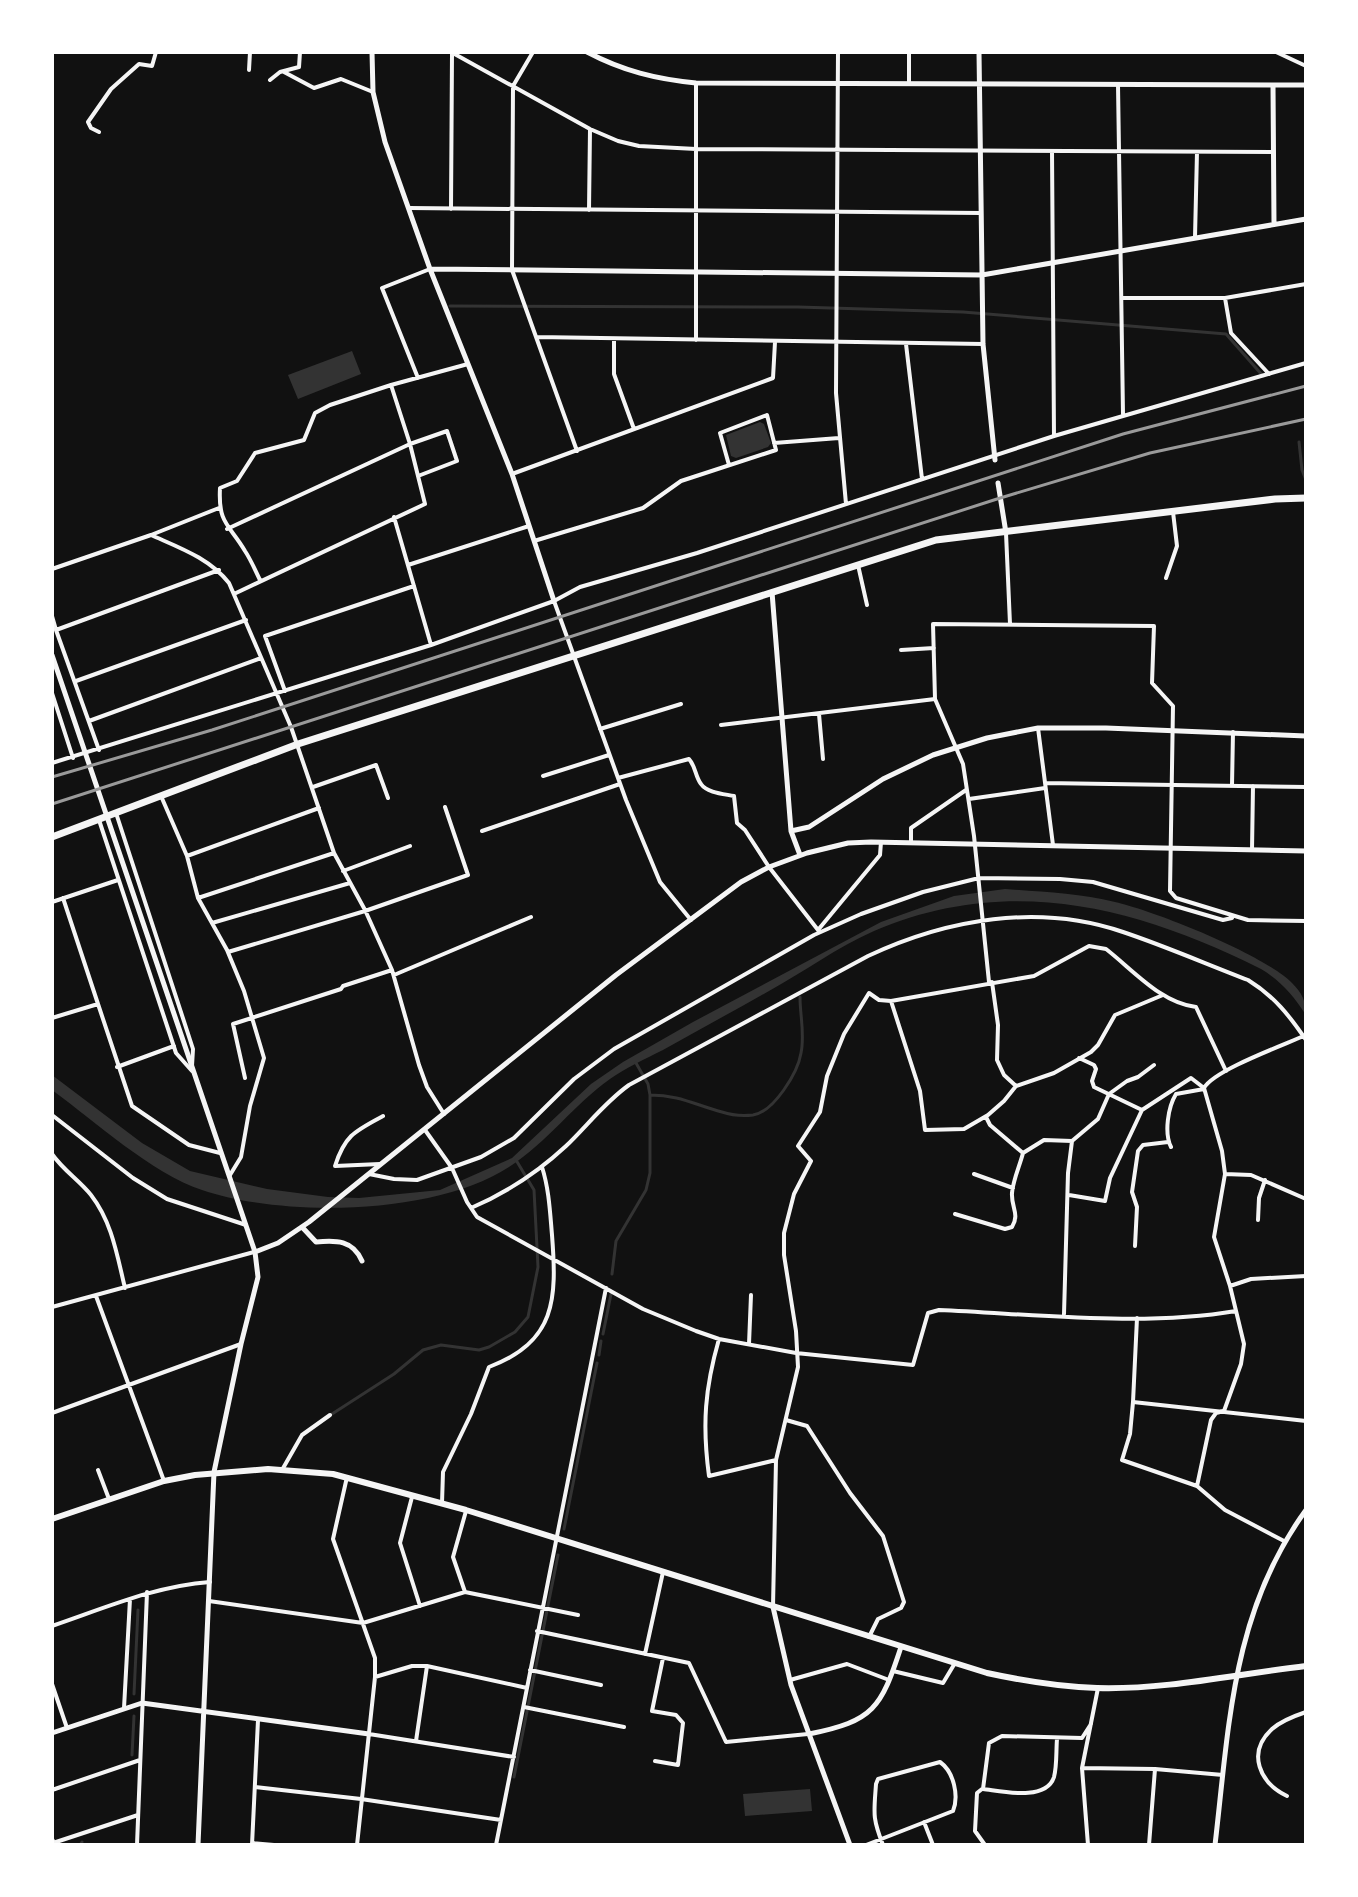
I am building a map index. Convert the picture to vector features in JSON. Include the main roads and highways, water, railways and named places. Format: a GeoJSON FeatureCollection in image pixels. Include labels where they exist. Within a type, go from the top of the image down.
{"type":"FeatureCollection","features":[{"type":"Feature","properties":{"kind":"main road"},"geometry":{"type":"LineString","coordinates":[[52,837],[298,744],[936,540],[1306,498]]}},
{"type":"Feature","properties":{"kind":"main road"},"geometry":{"type":"LineString","coordinates":[[52,1519],[164,1481],[214,1472],[282,1470],[347,1477],[466,1510],[901,1647],[1037,1684],[1098,1688],[1184,1682],[1306,1666]]}},
{"type":"Feature","properties":{"kind":"waterway"},"geometry":{"type":"LineString","coordinates":[[450,306],[798,307],[963,312],[1226,334],[1263,376]]}},
{"type":"Feature","properties":{"kind":"waterway"},"geometry":{"type":"LineString","coordinates":[[1299,442],[1306,480]]}},
{"type":"Feature","properties":{"kind":"waterway"},"geometry":{"type":"LineString","coordinates":[[612,1274],[616,1241],[646,1190],[650,1173],[650,1095],[679,1099],[733,1115],[753,1115],[769,1107],[784,1090],[799,1061],[803,1039],[800,997]]}},
{"type":"Feature","properties":{"kind":"waterway"},"geometry":{"type":"LineString","coordinates":[[636,1063],[648,1084],[650,1095]]}},
{"type":"Feature","properties":{"kind":"waterway"},"geometry":{"type":"LineString","coordinates":[[332,1414],[394,1374],[423,1350],[441,1345],[479,1350],[489,1347],[515,1332],[528,1317],[538,1267],[534,1190],[516,1160]]}},
{"type":"Feature","properties":{"kind":"waterway"},"geometry":{"type":"LineString","coordinates":[[603,1334],[611,1294]]}},
{"type":"Feature","properties":{"kind":"waterway"},"geometry":{"type":"LineString","coordinates":[[599,1355],[601,1341]]}},
{"type":"Feature","properties":{"kind":"waterway"},"geometry":{"type":"LineString","coordinates":[[564,1529],[597,1363]]}},
{"type":"Feature","properties":{"kind":"waterway"},"geometry":{"type":"LineString","coordinates":[[514,1777],[558,1555]]}},
{"type":"Feature","properties":{"kind":"waterway"},"geometry":{"type":"LineString","coordinates":[[134,1694],[138,1610]]}},
{"type":"Feature","properties":{"kind":"waterway"},"geometry":{"type":"LineString","coordinates":[[132,1755],[134,1716]]}},
{"type":"Feature","properties":{"kind":"railway"},"geometry":{"type":"LineString","coordinates":[[52,777],[212,730],[1123,434],[1306,386]]}},
{"type":"Feature","properties":{"kind":"railway"},"geometry":{"type":"LineString","coordinates":[[52,804],[997,499],[1150,453],[1306,419]]}}]}
